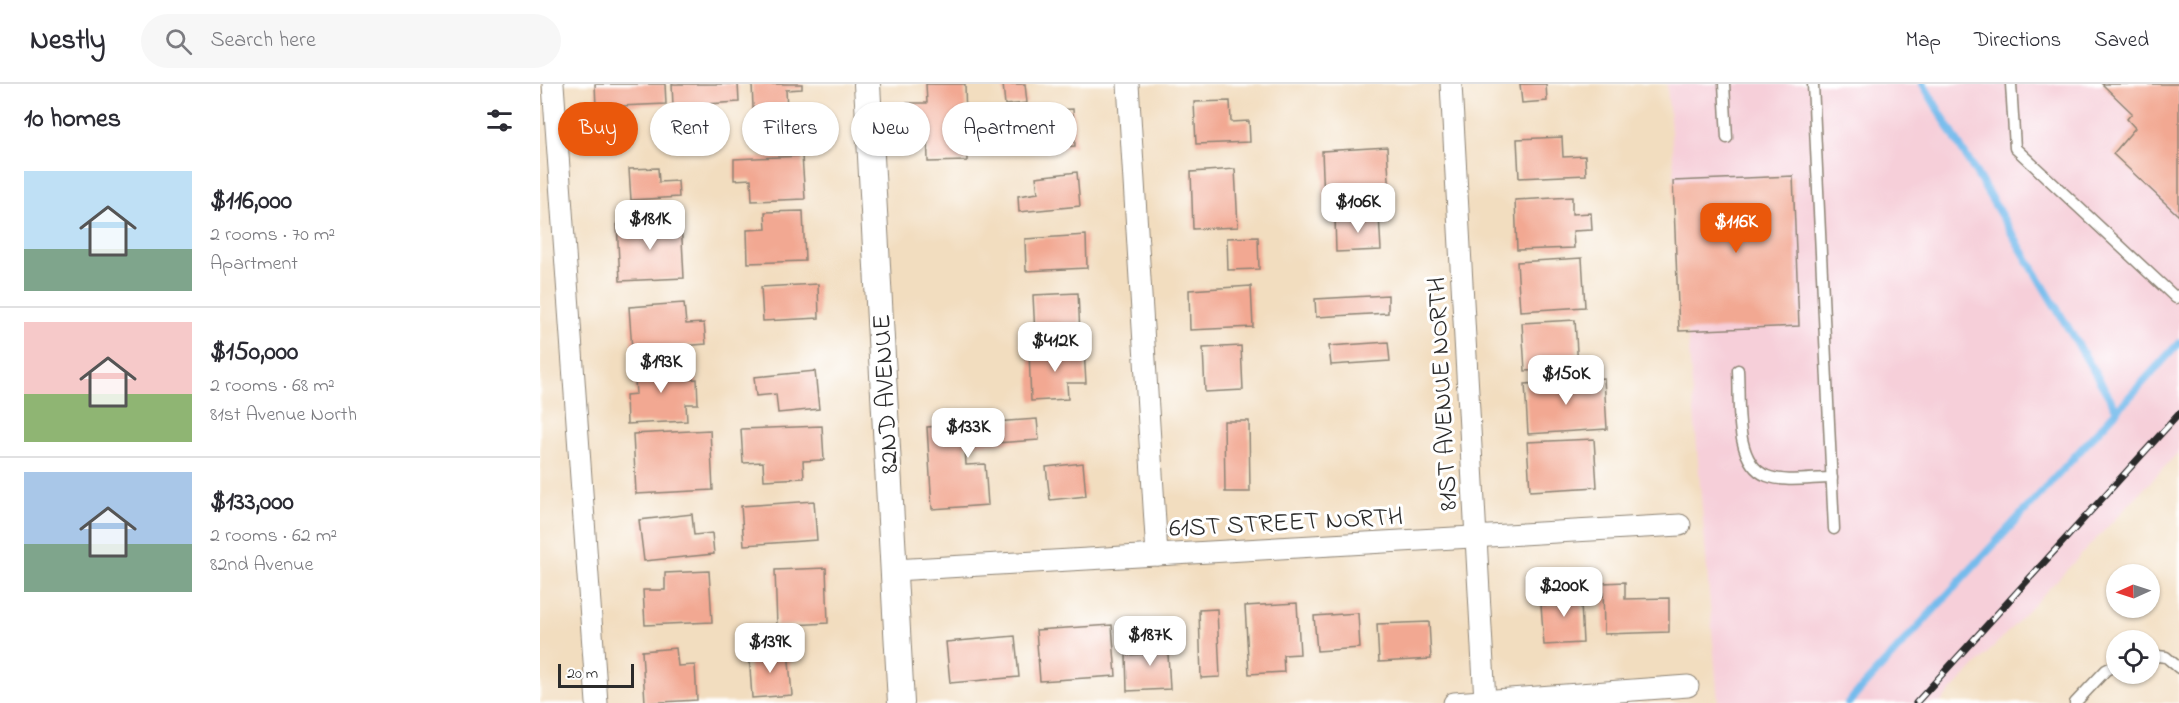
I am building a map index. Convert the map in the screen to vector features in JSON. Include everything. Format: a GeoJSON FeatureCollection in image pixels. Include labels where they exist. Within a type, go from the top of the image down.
{"type":"FeatureCollection","features":[{"type":"Feature","properties":{"kind":"street"},"geometry":{"type":"LineString","coordinates":[[553,84],[597,703]]}},
{"type":"Feature","properties":{"kind":"street","name":"82ND AVENUE"},"geometry":{"type":"LineString","coordinates":[[867,84],[901,703]]}},
{"type":"Feature","properties":{"kind":"street"},"geometry":{"type":"LineString","coordinates":[[1128,84],[1157,555]]}},
{"type":"Feature","properties":{"kind":"street","name":"81ST AVENUE NORTH"},"geometry":{"type":"LineString","coordinates":[[1451,84],[1485,701]]}},
{"type":"Feature","properties":{"kind":"street","name":"61ST STREET NORTH"},"geometry":{"type":"LineString","coordinates":[[894,570],[1680,525]]}},
{"type":"Feature","properties":{"kind":"street"},"geometry":{"type":"LineString","coordinates":[[1454,703],[1688,686]]}},
{"type":"Feature","properties":{"kind":"lane"},"geometry":{"type":"LineString","coordinates":[[1724,84],[1727,138]]}},
{"type":"Feature","properties":{"kind":"lane"},"geometry":{"type":"LineString","coordinates":[[1813,84],[1834,530]]}},
{"type":"Feature","properties":{"kind":"lane"},"geometry":{"type":"LineString","coordinates":[[2011,84],[2015,148],[2176,298],[2179,295]]}},
{"type":"Feature","properties":{"kind":"lane"},"geometry":{"type":"LineString","coordinates":[[1738,370],[1743,447],[1749,464],[1766,476],[1783,479],[1832,478]]}},
{"type":"Feature","properties":{"kind":"lane"},"geometry":{"type":"LineString","coordinates":[[2160,657],[2166,657],[2179,668]]}},
{"type":"Feature","properties":{"kind":"lane"},"geometry":{"type":"LineString","coordinates":[[2075,703],[2106,670]]}},
{"type":"Feature","properties":{"kind":"shaded area"},"geometry":{"type":"Polygon","coordinates":[[[1667,84],[2179,84],[2179,452],[1940,703],[1718,703],[1667,84]]]}},
{"type":"Feature","properties":{"kind":"building"},"geometry":{"type":"Polygon","coordinates":[[[595,84],[665,84],[666,102],[650,102],[650,105],[638,105],[638,102],[596,102],[595,84]]]}},
{"type":"Feature","properties":{"kind":"building"},"geometry":{"type":"Polygon","coordinates":[[[672,84],[738,84],[739,102],[673,102],[672,84]]]}},
{"type":"Feature","properties":{"kind":"building"},"geometry":{"type":"Polygon","coordinates":[[[752,84],[802,84],[802,89],[786,90],[787,102],[753,102],[752,84]]]}},
{"type":"Feature","properties":{"kind":"building"},"geometry":{"type":"Polygon","coordinates":[[[926,84],[965,84],[965,102],[942,102],[942,156],[967,156],[967,161],[928,162],[930,102],[927,102],[926,84]]]}},
{"type":"Feature","properties":{"kind":"building"},"geometry":{"type":"Polygon","coordinates":[[[1003,84],[1025,84],[1027,102],[1005,102],[1003,84]]]}},
{"type":"Feature","properties":{"kind":"building"},"geometry":{"type":"Polygon","coordinates":[[[1520,84],[1546,84],[1547,101],[1522,103],[1520,84]]]}},
{"type":"Feature","properties":{"kind":"building"},"geometry":{"type":"Polygon","coordinates":[[[2102,84],[2179,84],[2179,216],[2113,154],[2135,128],[2127,119],[2132,113],[2102,84]]]}},
{"type":"Feature","properties":{"kind":"building"},"geometry":{"type":"Polygon","coordinates":[[[1230,101],[1231,122],[1249,121],[1250,142],[1196,144],[1194,102],[1230,101]]]}},
{"type":"Feature","properties":{"kind":"building"},"geometry":{"type":"Polygon","coordinates":[[[1562,137],[1563,157],[1585,156],[1586,175],[1519,178],[1517,139],[1562,137]]]}},
{"type":"Feature","properties":{"kind":"building"},"geometry":{"type":"Polygon","coordinates":[[[1387,147],[1390,196],[1324,200],[1322,151],[1387,147]]]}},
{"type":"Feature","properties":{"kind":"building"},"geometry":{"type":"Polygon","coordinates":[[[802,156],[805,199],[752,201],[751,179],[734,180],[734,159],[802,156]]]}},
{"type":"Feature","properties":{"kind":"building"},"geometry":{"type":"Polygon","coordinates":[[[658,168],[659,182],[678,181],[679,197],[631,200],[629,169],[658,168]]]}},
{"type":"Feature","properties":{"kind":"building"},"geometry":{"type":"Polygon","coordinates":[[[1235,169],[1238,227],[1193,229],[1191,172],[1235,169]]]}},
{"type":"Feature","properties":{"kind":"building"},"geometry":{"type":"Polygon","coordinates":[[[1077,172],[1080,206],[1019,212],[1018,196],[1038,193],[1036,177],[1077,172]]]}},
{"type":"Feature","properties":{"kind":"building"},"geometry":{"type":"Polygon","coordinates":[[[1793,176],[1799,326],[1679,331],[1673,181],[1793,176]]]}},
{"type":"Feature","properties":{"kind":"building"},"geometry":{"type":"Polygon","coordinates":[[[1572,197],[1572,214],[1591,213],[1592,230],[1573,231],[1574,248],[1517,250],[1515,200],[1572,197]]]}},
{"type":"Feature","properties":{"kind":"building"},"geometry":{"type":"Polygon","coordinates":[[[803,211],[805,261],[748,263],[747,230],[766,229],[765,212],[803,211]]]}},
{"type":"Feature","properties":{"kind":"building"},"geometry":{"type":"Polygon","coordinates":[[[1379,215],[1381,250],[1336,252],[1335,217],[1379,215]]]}},
{"type":"Feature","properties":{"kind":"building"},"geometry":{"type":"Polygon","coordinates":[[[681,220],[684,278],[620,281],[617,223],[681,220]]]}},
{"type":"Feature","properties":{"kind":"building"},"geometry":{"type":"Polygon","coordinates":[[[1086,235],[1087,268],[1026,271],[1025,239],[1086,235]]]}},
{"type":"Feature","properties":{"kind":"building"},"geometry":{"type":"Polygon","coordinates":[[[1258,237],[1259,269],[1228,270],[1227,238],[1258,237]]]}},
{"type":"Feature","properties":{"kind":"building"},"geometry":{"type":"Polygon","coordinates":[[[1582,258],[1585,307],[1520,311],[1517,262],[1582,258]]]}},
{"type":"Feature","properties":{"kind":"building"},"geometry":{"type":"Polygon","coordinates":[[[818,284],[819,318],[763,321],[761,287],[818,284]]]}},
{"type":"Feature","properties":{"kind":"building"},"geometry":{"type":"Polygon","coordinates":[[[1251,286],[1253,327],[1190,330],[1189,290],[1251,286]]]}},
{"type":"Feature","properties":{"kind":"building"},"geometry":{"type":"Polygon","coordinates":[[[1078,293],[1080,333],[1035,335],[1033,295],[1078,293]]]}},
{"type":"Feature","properties":{"kind":"building"},"geometry":{"type":"Polygon","coordinates":[[[1388,295],[1388,313],[1316,317],[1315,299],[1388,295]]]}},
{"type":"Feature","properties":{"kind":"building"},"geometry":{"type":"Polygon","coordinates":[[[684,303],[686,324],[704,323],[706,344],[632,350],[629,307],[684,303]]]}},
{"type":"Feature","properties":{"kind":"building"},"geometry":{"type":"Polygon","coordinates":[[[1575,320],[1578,368],[1525,371],[1522,323],[1575,320]]]}},
{"type":"Feature","properties":{"kind":"building"},"geometry":{"type":"Polygon","coordinates":[[[1388,342],[1390,361],[1331,365],[1329,346],[1388,342]]]}},
{"type":"Feature","properties":{"kind":"building"},"geometry":{"type":"Polygon","coordinates":[[[1241,346],[1243,390],[1205,392],[1203,348],[1241,346]]]}},
{"type":"Feature","properties":{"kind":"building"},"geometry":{"type":"Polygon","coordinates":[[[1084,350],[1086,383],[1067,383],[1068,399],[1031,401],[1029,352],[1084,350]]]}},
{"type":"Feature","properties":{"kind":"building"},"geometry":{"type":"Polygon","coordinates":[[[683,362],[684,380],[697,379],[698,404],[686,404],[687,421],[627,424],[626,395],[636,394],[634,366],[683,362]]]}},
{"type":"Feature","properties":{"kind":"building"},"geometry":{"type":"Polygon","coordinates":[[[815,371],[819,409],[778,413],[776,394],[756,396],[754,377],[815,371]]]}},
{"type":"Feature","properties":{"kind":"building"},"geometry":{"type":"Polygon","coordinates":[[[1604,378],[1607,429],[1528,434],[1525,384],[1604,378]]]}},
{"type":"Feature","properties":{"kind":"building"},"geometry":{"type":"Polygon","coordinates":[[[1037,419],[1039,440],[965,445],[966,465],[985,464],[988,505],[932,509],[927,427],[1037,419]]]}},
{"type":"Feature","properties":{"kind":"building"},"geometry":{"type":"Polygon","coordinates":[[[1224,421],[1249,421],[1250,492],[1225,492],[1224,421]]]}},
{"type":"Feature","properties":{"kind":"building"},"geometry":{"type":"Polygon","coordinates":[[[822,426],[824,460],[803,461],[804,478],[764,480],[763,462],[743,463],[741,429],[822,426]]]}},
{"type":"Feature","properties":{"kind":"building"},"geometry":{"type":"Polygon","coordinates":[[[710,430],[713,490],[636,494],[633,434],[710,430]]]}},
{"type":"Feature","properties":{"kind":"building"},"geometry":{"type":"Polygon","coordinates":[[[1594,439],[1597,487],[1530,491],[1527,442],[1594,439]]]}},
{"type":"Feature","properties":{"kind":"building"},"geometry":{"type":"Polygon","coordinates":[[[1083,463],[1086,496],[1050,500],[1046,467],[1083,463]]]}},
{"type":"Feature","properties":{"kind":"building"},"geometry":{"type":"Polygon","coordinates":[[[814,501],[817,540],[744,545],[741,506],[814,501]]]}},
{"type":"Feature","properties":{"kind":"building"},"geometry":{"type":"Polygon","coordinates":[[[692,514],[694,535],[712,533],[714,554],[644,561],[639,520],[692,514]]]}},
{"type":"Feature","properties":{"kind":"building"},"geometry":{"type":"Polygon","coordinates":[[[826,568],[828,623],[777,626],[775,570],[826,568]]]}},
{"type":"Feature","properties":{"kind":"building"},"geometry":{"type":"Polygon","coordinates":[[[709,571],[712,622],[645,625],[643,590],[665,590],[665,573],[709,571]]]}},
{"type":"Feature","properties":{"kind":"building"},"geometry":{"type":"Polygon","coordinates":[[[1625,582],[1625,599],[1669,598],[1669,632],[1604,634],[1603,583],[1625,582]]]}},
{"type":"Feature","properties":{"kind":"building"},"geometry":{"type":"Polygon","coordinates":[[[1580,583],[1583,643],[1544,645],[1541,605],[1561,604],[1560,584],[1580,583]]]}},
{"type":"Feature","properties":{"kind":"building"},"geometry":{"type":"Polygon","coordinates":[[[1297,603],[1300,654],[1283,655],[1284,672],[1249,674],[1245,606],[1297,603]]]}},
{"type":"Feature","properties":{"kind":"building"},"geometry":{"type":"Polygon","coordinates":[[[1217,609],[1220,677],[1201,678],[1199,610],[1217,609]]]}},
{"type":"Feature","properties":{"kind":"building"},"geometry":{"type":"Polygon","coordinates":[[[1358,613],[1360,648],[1317,651],[1314,616],[1358,613]]]}},
{"type":"Feature","properties":{"kind":"building"},"geometry":{"type":"Polygon","coordinates":[[[1429,622],[1431,659],[1379,662],[1377,624],[1429,622]]]}},
{"type":"Feature","properties":{"kind":"building"},"geometry":{"type":"Polygon","coordinates":[[[1112,625],[1116,676],[1040,681],[1036,630],[1112,625]]]}},
{"type":"Feature","properties":{"kind":"building"},"geometry":{"type":"Polygon","coordinates":[[[1015,636],[1019,677],[950,683],[946,642],[1015,636]]]}},
{"type":"Feature","properties":{"kind":"building"},"geometry":{"type":"Polygon","coordinates":[[[1146,636],[1167,636],[1170,689],[1127,691],[1126,655],[1147,654],[1146,636]]]}},
{"type":"Feature","properties":{"kind":"building"},"geometry":{"type":"Polygon","coordinates":[[[676,648],[678,666],[695,665],[697,700],[645,703],[642,651],[676,648]]]}},
{"type":"Feature","properties":{"kind":"building"},"geometry":{"type":"Polygon","coordinates":[[[788,650],[792,695],[752,698],[749,653],[788,650]]]}},
{"type":"Feature","properties":{"kind":"waterway"},"geometry":{"type":"LineString","coordinates":[[1923,84],[2117,410]]}},
{"type":"Feature","properties":{"kind":"waterway"},"geometry":{"type":"LineString","coordinates":[[1848,703],[2179,343]]}},
{"type":"Feature","properties":{"kind":"railway"},"geometry":{"type":"LineString","coordinates":[[1916,703],[2179,414]]}}]}
